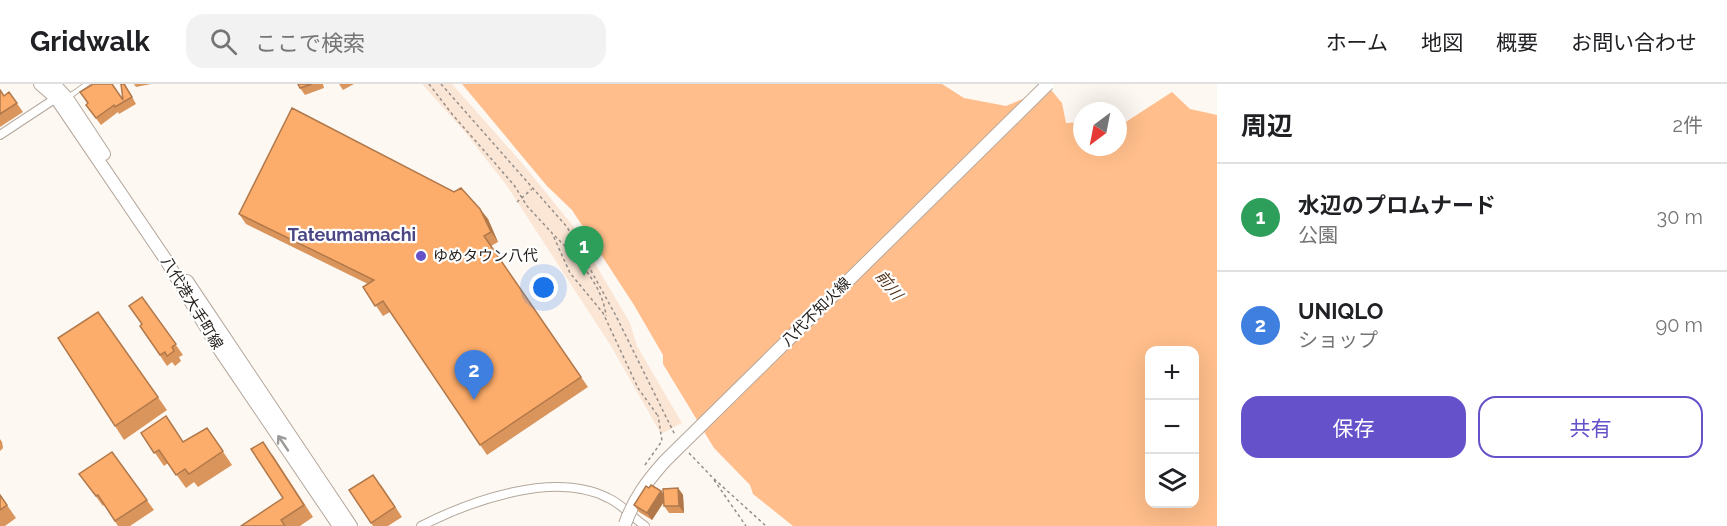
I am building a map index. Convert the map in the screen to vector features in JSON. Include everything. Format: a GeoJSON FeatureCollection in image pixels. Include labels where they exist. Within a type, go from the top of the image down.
{"type":"FeatureCollection","features":[{"type":"Feature","properties":{"kind":"main road","name":"八代港大手町線"},"geometry":{"type":"LineString","coordinates":[[40,84],[62,98],[351,526]]}},
{"type":"Feature","properties":{"kind":"main road","name":"八代港大手町線"},"geometry":{"type":"LineString","coordinates":[[54,84],[166,260],[217,346],[339,526]]}},
{"type":"Feature","properties":{"kind":"main road","name":"八代不知火線"},"geometry":{"type":"LineString","coordinates":[[625,525],[631,507],[644,485],[665,461],[1048,84]]}},
{"type":"Feature","properties":{"kind":"street"},"geometry":{"type":"LineString","coordinates":[[0,135],[62,98]]}},
{"type":"Feature","properties":{"kind":"street"},"geometry":{"type":"LineString","coordinates":[[421,526],[447,512],[485,500],[546,486],[582,490],[607,497],[645,526]]}},
{"type":"Feature","properties":{"kind":"lane"},"geometry":{"type":"LineString","coordinates":[[62,98],[87,84]]}},
{"type":"Feature","properties":{"kind":"path"},"geometry":{"type":"LineString","coordinates":[[429,84],[514,185],[522,198],[593,280],[605,308],[607,320]]}},
{"type":"Feature","properties":{"kind":"path"},"geometry":{"type":"LineString","coordinates":[[441,84],[567,226],[615,314],[679,441]]}},
{"type":"Feature","properties":{"kind":"path"},"geometry":{"type":"LineString","coordinates":[[517,202],[534,188]]}},
{"type":"Feature","properties":{"kind":"path"},"geometry":{"type":"LineString","coordinates":[[552,233],[570,273],[607,320],[638,388],[657,415],[662,441],[644,468]]}},
{"type":"Feature","properties":{"kind":"path"},"geometry":{"type":"LineString","coordinates":[[685,448],[712,477],[766,526]]}},
{"type":"Feature","properties":{"kind":"path"},"geometry":{"type":"LineString","coordinates":[[712,477],[746,526]]}},
{"type":"Feature","properties":{"kind":"shaded area"},"geometry":{"type":"Polygon","coordinates":[[[422,84],[452,84],[522,163],[573,226],[630,323],[637,346],[682,423],[661,434],[611,346],[507,186],[465,132],[422,84]]]}},
{"type":"Feature","properties":{"kind":"water","name":"前川"},"geometry":{"type":"Polygon","coordinates":[[[462,84],[942,84],[964,98],[1006,106],[1025,98],[1035,90],[1052,91],[1062,103],[1066,123],[1073,123],[1073,156],[1127,156],[1127,121],[1172,92],[1190,109],[1217,115],[1217,526],[793,526],[753,494],[750,485],[714,448],[663,364],[663,355],[634,305],[572,210],[547,186],[462,84]]]}},
{"type":"Feature","properties":{"kind":"building"},"geometry":{"type":"Polygon","coordinates":[[[93,84],[112,84],[123,100],[121,84],[124,84],[132,97],[115,107],[114,105],[96,118],[80,92],[93,84]]]}},
{"type":"Feature","properties":{"kind":"building"},"geometry":{"type":"Polygon","coordinates":[[[298,84],[312,84],[300,88],[298,84]]]}},
{"type":"Feature","properties":{"kind":"building"},"geometry":{"type":"Polygon","coordinates":[[[0,90],[4,96],[9,92],[17,103],[0,114],[0,90]]]}},
{"type":"Feature","properties":{"kind":"building"},"geometry":{"type":"Polygon","coordinates":[[[292,108],[454,192],[461,188],[480,209],[491,232],[484,236],[581,377],[480,445],[383,301],[375,306],[363,287],[374,280],[239,214],[292,108]]]}},
{"type":"Feature","properties":{"kind":"building"},"geometry":{"type":"Polygon","coordinates":[[[142,297],[176,344],[172,347],[174,351],[167,356],[165,352],[160,355],[129,306],[142,297]]]}},
{"type":"Feature","properties":{"kind":"building"},"geometry":{"type":"Polygon","coordinates":[[[98,312],[158,397],[115,426],[58,338],[98,312]]]}},
{"type":"Feature","properties":{"kind":"building"},"geometry":{"type":"Polygon","coordinates":[[[166,416],[183,442],[207,428],[223,451],[189,474],[185,469],[176,475],[159,450],[154,453],[141,433],[166,416]]]}},
{"type":"Feature","properties":{"kind":"building"},"geometry":{"type":"Polygon","coordinates":[[[263,442],[304,505],[281,520],[285,526],[241,526],[283,498],[251,449],[263,442]]]}},
{"type":"Feature","properties":{"kind":"building"},"geometry":{"type":"Polygon","coordinates":[[[112,452],[147,500],[115,521],[98,495],[96,496],[79,474],[112,452]]]}},
{"type":"Feature","properties":{"kind":"building"},"geometry":{"type":"Polygon","coordinates":[[[373,475],[395,507],[371,523],[349,490],[373,475]]]}},
{"type":"Feature","properties":{"kind":"building"},"geometry":{"type":"Polygon","coordinates":[[[651,485],[661,491],[647,513],[634,505],[646,486],[649,488],[651,485]]]}},
{"type":"Feature","properties":{"kind":"building"},"geometry":{"type":"Polygon","coordinates":[[[678,488],[679,506],[664,506],[663,489],[678,488]]]}},
{"type":"Feature","properties":{"kind":"building"},"geometry":{"type":"Polygon","coordinates":[[[0,495],[7,505],[0,510],[0,495]]]}},
{"type":"Feature","properties":{"kind":"place","name":"ゆめタウン八代"},"geometry":{"type":"Point","coordinates":[421,256]}},
{"type":"Feature","properties":{"kind":"place","name":"水辺のプロムナード"},"geometry":{"type":"Point","coordinates":[584,276]}},
{"type":"Feature","properties":{"kind":"place","name":"UNIQLO"},"geometry":{"type":"Point","coordinates":[474,400]}},
{"type":"Feature","properties":{"kind":"district","name":"Tateumamachi"},"geometry":{"type":"Point","coordinates":[352,234]}}]}
